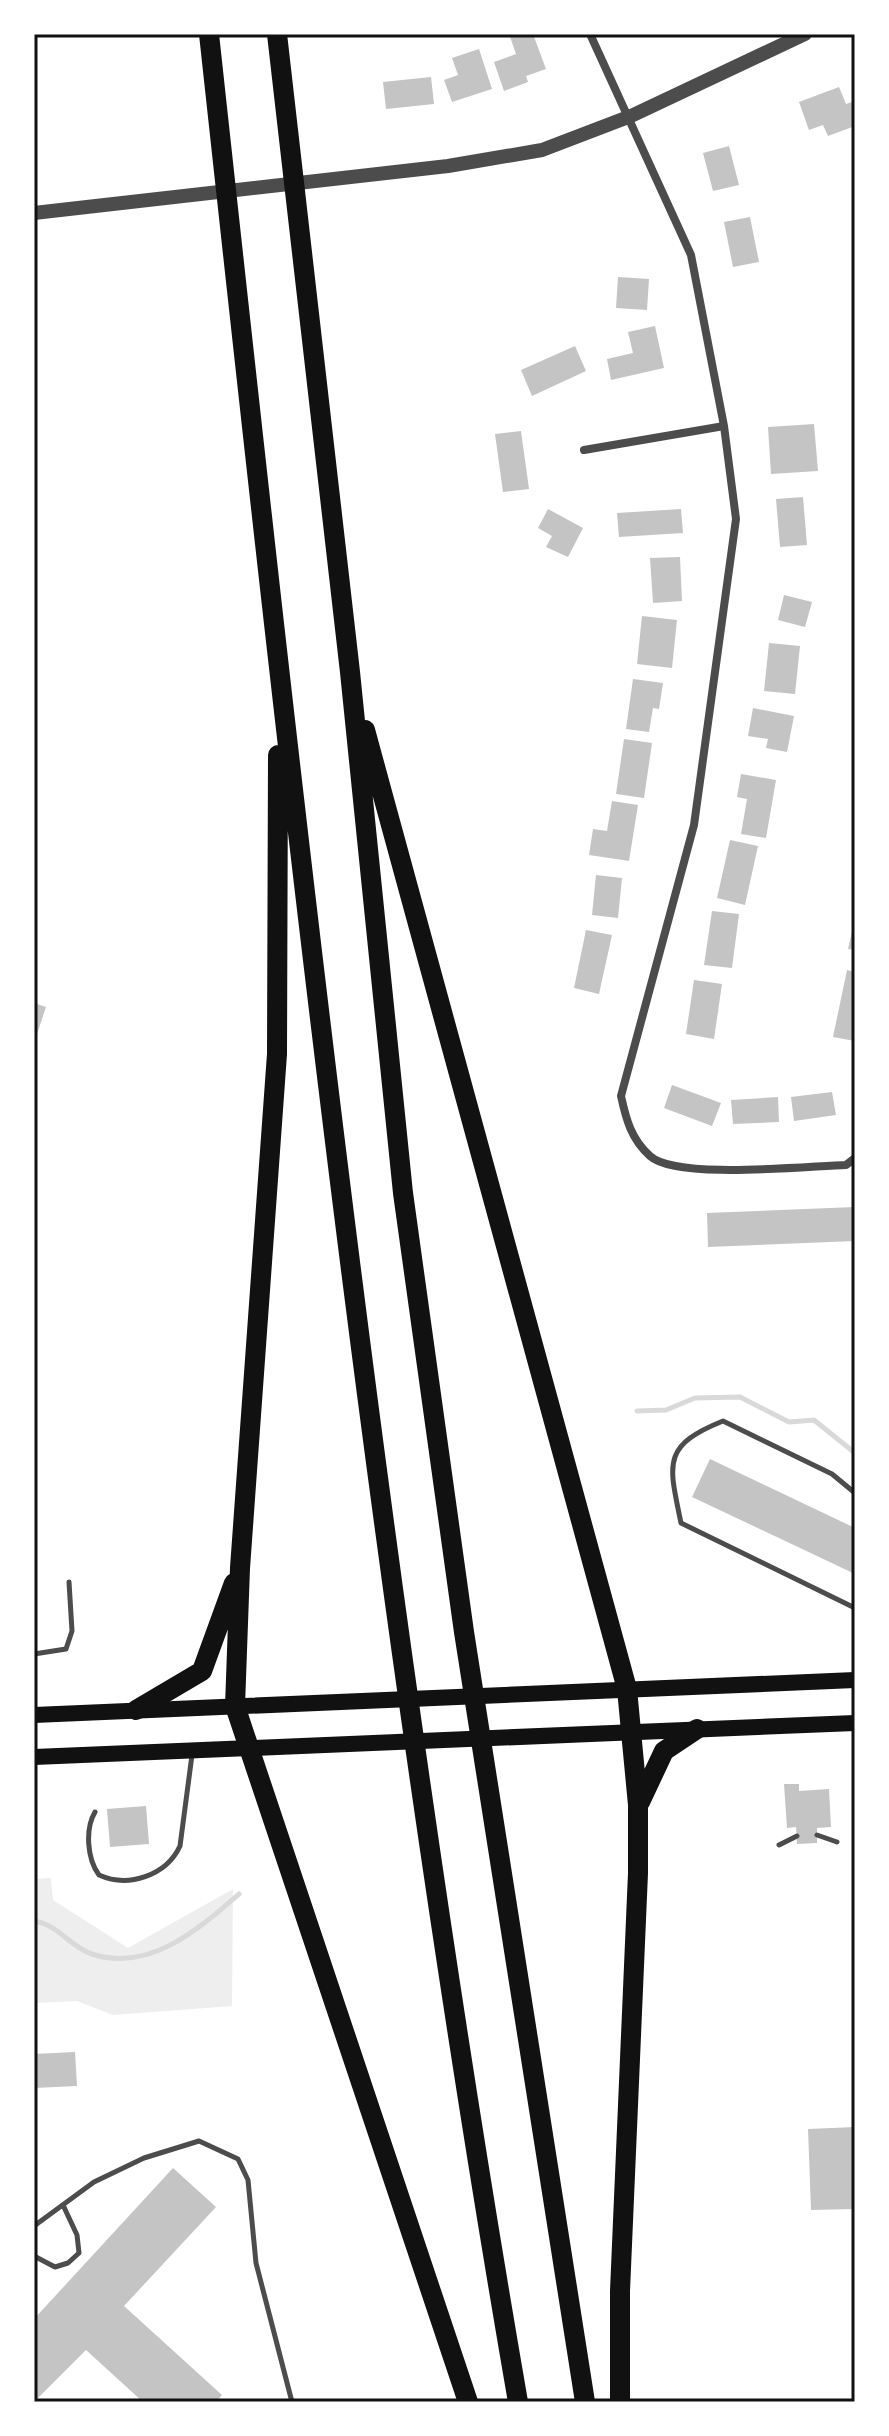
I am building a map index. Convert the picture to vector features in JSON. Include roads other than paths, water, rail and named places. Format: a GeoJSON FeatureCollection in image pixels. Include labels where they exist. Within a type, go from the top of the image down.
{"type":"FeatureCollection","features":[{"type":"Feature","properties":{"kind":"highway"},"geometry":{"type":"LineString","coordinates":[[209,34],[281,703],[340,1191],[421,1785],[518,2402]]}},
{"type":"Feature","properties":{"kind":"highway"},"geometry":{"type":"LineString","coordinates":[[277,34],[350,672],[403,1193],[464,1632],[585,2402]]}},
{"type":"Feature","properties":{"kind":"highway"},"geometry":{"type":"LineString","coordinates":[[350,672],[627,1689],[638,1805],[620,2291],[620,2402]]}},
{"type":"Feature","properties":{"kind":"highway"},"geometry":{"type":"LineString","coordinates":[[281,703],[276,769],[277,1054],[240,1568],[235,1706],[468,2402]]}},
{"type":"Feature","properties":{"kind":"highway"},"geometry":{"type":"LineString","coordinates":[[136,1710],[202,1671],[240,1568]]}},
{"type":"Feature","properties":{"kind":"highway"},"geometry":{"type":"LineString","coordinates":[[638,1805],[664,1751],[697,1729]]}},
{"type":"Feature","properties":{"kind":"main road"},"geometry":{"type":"LineString","coordinates":[[34,1715],[855,1680]]}},
{"type":"Feature","properties":{"kind":"main road"},"geometry":{"type":"LineString","coordinates":[[34,1757],[855,1723]]}},
{"type":"Feature","properties":{"kind":"street"},"geometry":{"type":"LineString","coordinates":[[590,34],[631,116],[691,255],[724,426],[736,519],[697,810],[621,1096],[627,1128],[651,1159],[702,1171],[846,1165],[855,1158]]}},
{"type":"Feature","properties":{"kind":"street"},"geometry":{"type":"LineString","coordinates":[[34,213],[339,179],[542,150],[631,116],[805,34]]}},
{"type":"Feature","properties":{"kind":"street"},"geometry":{"type":"LineString","coordinates":[[584,450],[724,426]]}},
{"type":"Feature","properties":{"kind":"lane"},"geometry":{"type":"LineString","coordinates":[[855,1493],[832,1474],[723,1421],[691,1434],[677,1448],[672,1477],[681,1523],[855,1608]]}},
{"type":"Feature","properties":{"kind":"lane"},"geometry":{"type":"LineString","coordinates":[[34,1654],[66,1649],[72,1631],[69,1582]]}},
{"type":"Feature","properties":{"kind":"lane"},"geometry":{"type":"LineString","coordinates":[[95,1812],[89,1828],[92,1866],[99,1875],[127,1881],[161,1869],[174,1858],[180,1846],[193,1750]]}},
{"type":"Feature","properties":{"kind":"lane"},"geometry":{"type":"LineString","coordinates":[[817,1835],[837,1842]]}},
{"type":"Feature","properties":{"kind":"lane"},"geometry":{"type":"LineString","coordinates":[[779,1845],[797,1836]]}},
{"type":"Feature","properties":{"kind":"lane"},"geometry":{"type":"LineString","coordinates":[[34,2226],[94,2182],[144,2158],[199,2141],[238,2159],[248,2180],[256,2263],[292,2402]]}},
{"type":"Feature","properties":{"kind":"lane"},"geometry":{"type":"LineString","coordinates":[[34,2256],[55,2267],[68,2263],[79,2253],[77,2235],[63,2205]]}},
{"type":"Feature","properties":{"kind":"waterway"},"geometry":{"type":"LineString","coordinates":[[637,1411],[666,1410],[695,1398],[740,1397],[789,1422],[814,1420],[855,1453]]}},
{"type":"Feature","properties":{"kind":"waterway"},"geometry":{"type":"LineString","coordinates":[[34,1921],[51,1927],[92,1954],[133,1958],[172,1944],[207,1921],[239,1894]]}}]}
